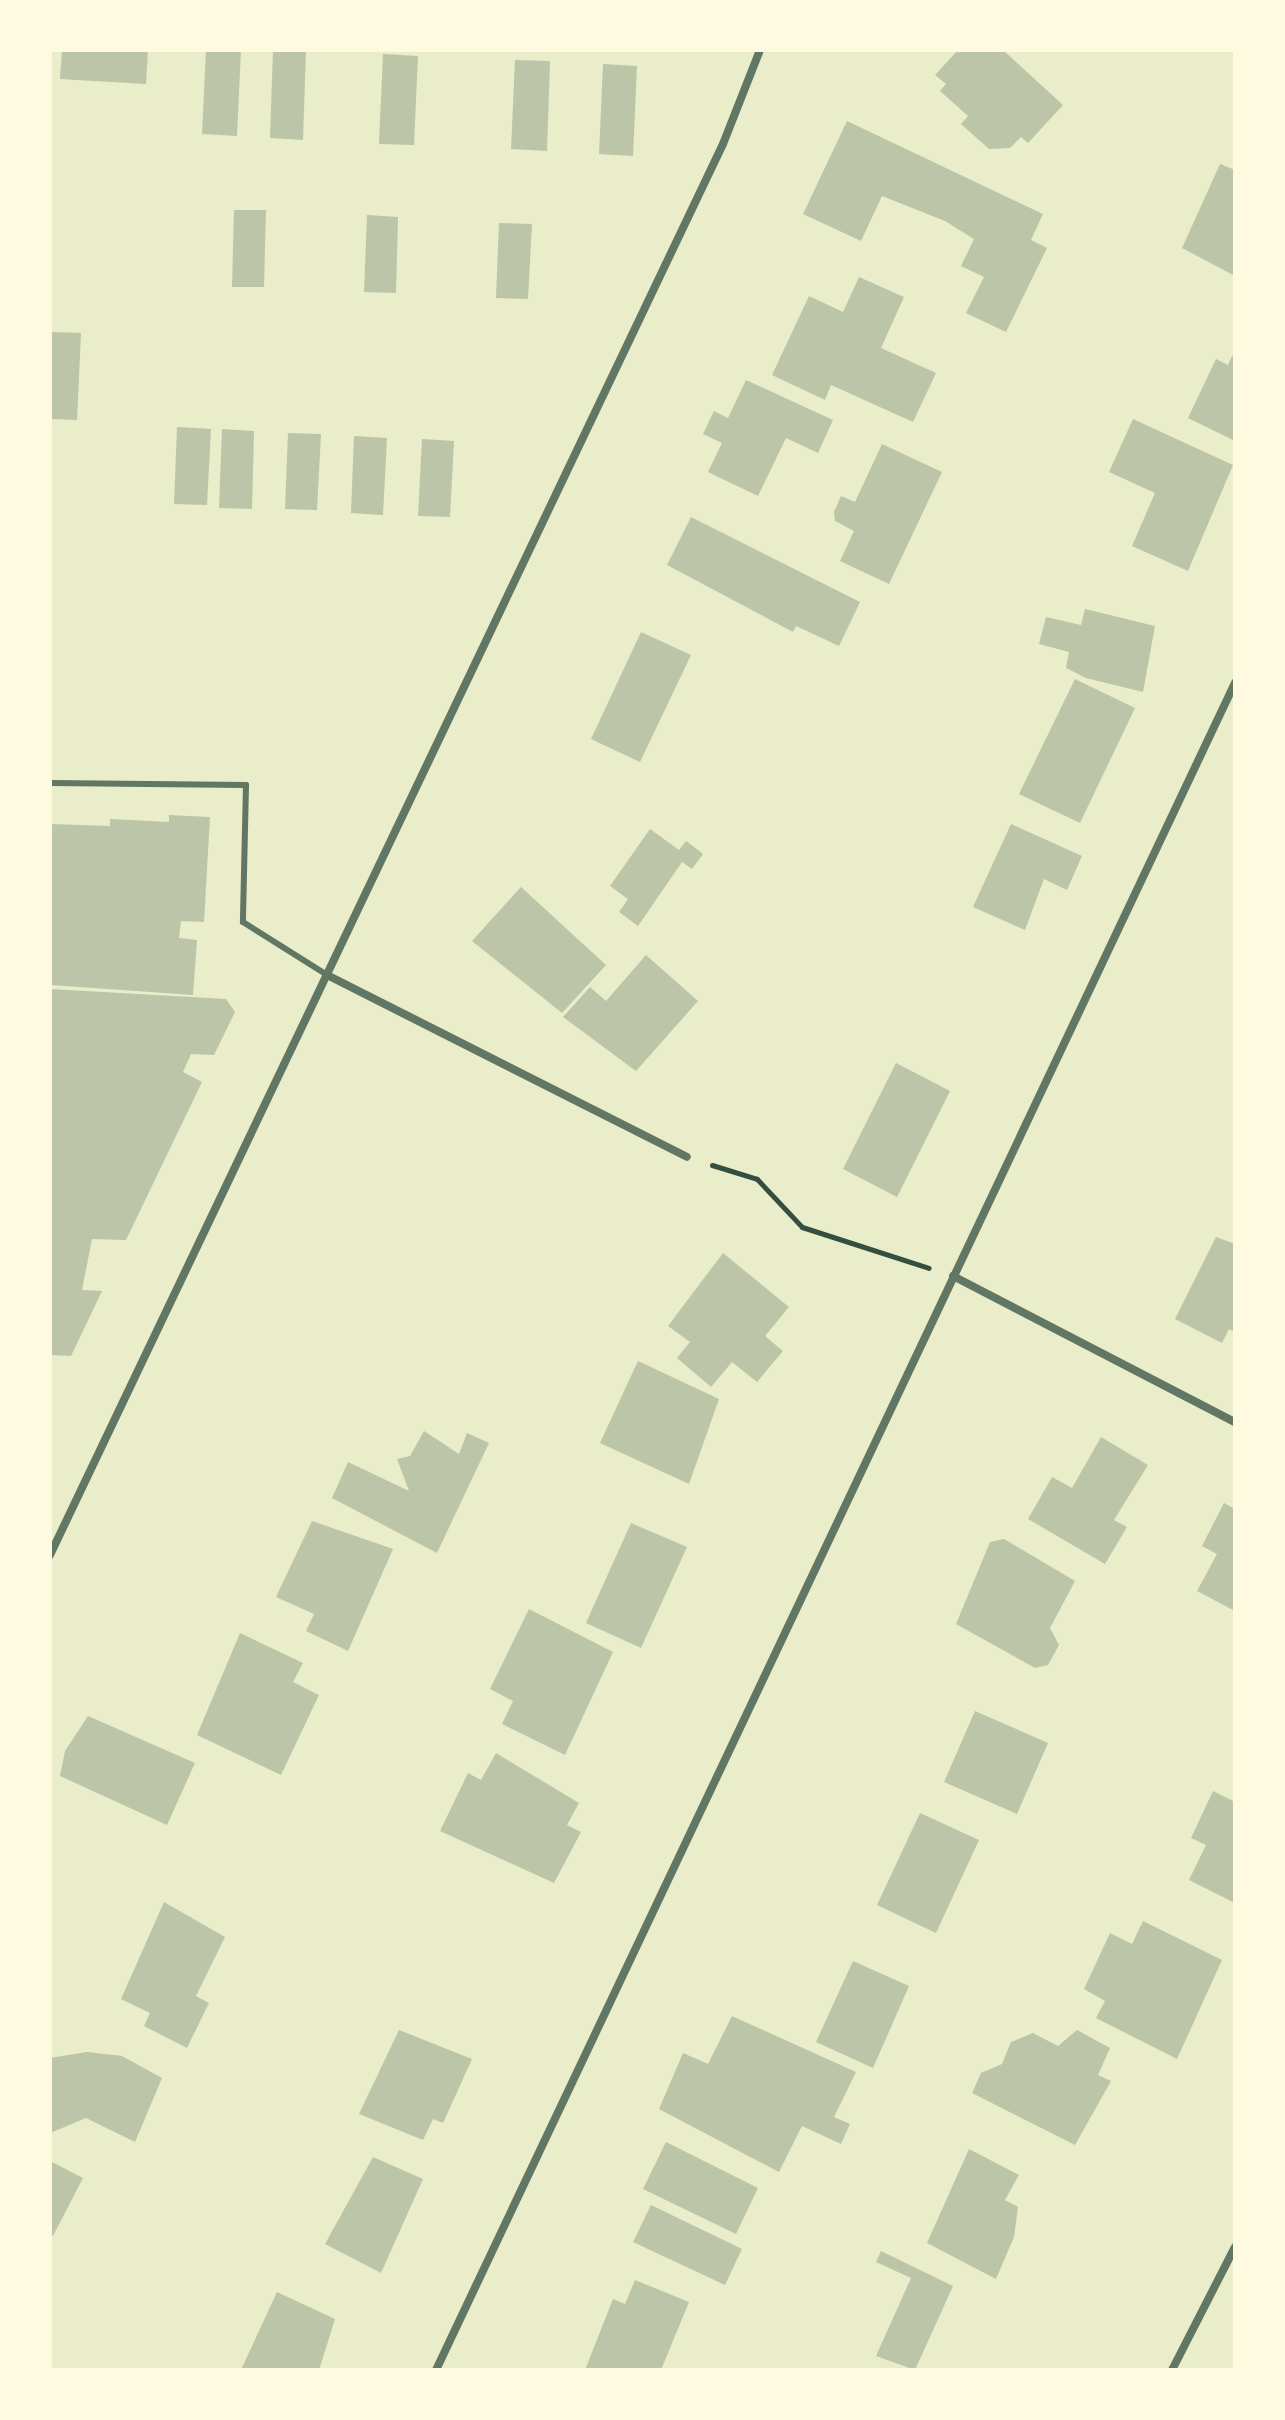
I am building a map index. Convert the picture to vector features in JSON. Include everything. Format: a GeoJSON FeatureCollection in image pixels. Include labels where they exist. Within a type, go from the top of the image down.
{"type":"FeatureCollection","features":[{"type":"Feature","properties":{"kind":"street"},"geometry":{"type":"LineString","coordinates":[[50,1555],[723,144],[760,50]]}},
{"type":"Feature","properties":{"kind":"street"},"geometry":{"type":"LineString","coordinates":[[436,2370],[1235,683]]}},
{"type":"Feature","properties":{"kind":"street"},"geometry":{"type":"LineString","coordinates":[[327,975],[687,1157]]}},
{"type":"Feature","properties":{"kind":"street"},"geometry":{"type":"LineString","coordinates":[[953,1276],[1235,1422]]}},
{"type":"Feature","properties":{"kind":"street"},"geometry":{"type":"LineString","coordinates":[[1172,2370],[1235,2247]]}},
{"type":"Feature","properties":{"kind":"lane"},"geometry":{"type":"LineString","coordinates":[[50,783],[246,785],[243,922],[327,975]]}},
{"type":"Feature","properties":{"kind":"path"},"geometry":{"type":"LineString","coordinates":[[687,1157],[757,1179],[802,1227],[953,1276]]}},
{"type":"Feature","properties":{"kind":"building"},"geometry":{"type":"Polygon","coordinates":[[[62,50],[148,50],[146,84],[60,79],[62,50]]]}},
{"type":"Feature","properties":{"kind":"building"},"geometry":{"type":"Polygon","coordinates":[[[206,50],[241,50],[237,136],[202,134],[206,50]]]}},
{"type":"Feature","properties":{"kind":"building"},"geometry":{"type":"Polygon","coordinates":[[[273,50],[306,50],[303,140],[270,138],[273,50]]]}},
{"type":"Feature","properties":{"kind":"building"},"geometry":{"type":"Polygon","coordinates":[[[958,50],[1003,50],[1063,105],[1028,143],[1021,137],[1010,148],[989,149],[961,124],[968,116],[940,91],[946,84],[935,75],[958,50]]]}},
{"type":"Feature","properties":{"kind":"building"},"geometry":{"type":"Polygon","coordinates":[[[383,54],[418,56],[414,145],[379,144],[383,54]]]}},
{"type":"Feature","properties":{"kind":"building"},"geometry":{"type":"Polygon","coordinates":[[[515,60],[550,61],[547,151],[511,149],[515,60]]]}},
{"type":"Feature","properties":{"kind":"building"},"geometry":{"type":"Polygon","coordinates":[[[603,64],[637,66],[633,156],[599,154],[603,64]]]}},
{"type":"Feature","properties":{"kind":"building"},"geometry":{"type":"Polygon","coordinates":[[[847,121],[1043,214],[1031,240],[1047,248],[1006,332],[966,313],[984,277],[961,266],[974,239],[945,221],[882,196],[861,241],[803,214],[847,121]]]}},
{"type":"Feature","properties":{"kind":"building"},"geometry":{"type":"Polygon","coordinates":[[[1220,164],[1235,170],[1235,276],[1182,248],[1220,164]]]}},
{"type":"Feature","properties":{"kind":"building"},"geometry":{"type":"Polygon","coordinates":[[[234,210],[266,210],[264,287],[232,287],[234,210]]]}},
{"type":"Feature","properties":{"kind":"building"},"geometry":{"type":"Polygon","coordinates":[[[367,215],[398,217],[396,293],[364,292],[367,215]]]}},
{"type":"Feature","properties":{"kind":"building"},"geometry":{"type":"Polygon","coordinates":[[[499,223],[532,224],[528,299],[496,298],[499,223]]]}},
{"type":"Feature","properties":{"kind":"building"},"geometry":{"type":"Polygon","coordinates":[[[859,277],[904,297],[881,348],[936,373],[913,422],[831,385],[825,400],[772,375],[809,296],[843,312],[859,277]]]}},
{"type":"Feature","properties":{"kind":"building"},"geometry":{"type":"Polygon","coordinates":[[[50,332],[81,333],[77,420],[50,419],[50,332]]]}},
{"type":"Feature","properties":{"kind":"building"},"geometry":{"type":"Polygon","coordinates":[[[1232,356],[1235,358],[1235,441],[1188,418],[1216,359],[1228,365],[1232,356]]]}},
{"type":"Feature","properties":{"kind":"building"},"geometry":{"type":"Polygon","coordinates":[[[746,380],[833,420],[818,453],[786,438],[758,496],[708,472],[722,443],[703,434],[714,411],[728,418],[746,380]]]}},
{"type":"Feature","properties":{"kind":"building"},"geometry":{"type":"Polygon","coordinates":[[[1133,419],[1233,465],[1188,571],[1132,546],[1155,493],[1109,472],[1133,419]]]}},
{"type":"Feature","properties":{"kind":"building"},"geometry":{"type":"Polygon","coordinates":[[[177,427],[211,429],[207,505],[174,504],[177,427]]]}},
{"type":"Feature","properties":{"kind":"building"},"geometry":{"type":"Polygon","coordinates":[[[222,429],[254,431],[252,509],[219,508],[222,429]]]}},
{"type":"Feature","properties":{"kind":"building"},"geometry":{"type":"Polygon","coordinates":[[[288,433],[321,434],[317,510],[285,509],[288,433]]]}},
{"type":"Feature","properties":{"kind":"building"},"geometry":{"type":"Polygon","coordinates":[[[354,436],[387,438],[383,515],[351,513],[354,436]]]}},
{"type":"Feature","properties":{"kind":"building"},"geometry":{"type":"Polygon","coordinates":[[[422,439],[454,441],[450,517],[418,516],[422,439]]]}},
{"type":"Feature","properties":{"kind":"building"},"geometry":{"type":"Polygon","coordinates":[[[882,444],[942,472],[889,584],[840,561],[854,531],[835,521],[834,512],[841,496],[855,502],[882,444]]]}},
{"type":"Feature","properties":{"kind":"building"},"geometry":{"type":"Polygon","coordinates":[[[691,517],[860,602],[839,646],[796,626],[793,632],[667,565],[691,517]]]}},
{"type":"Feature","properties":{"kind":"building"},"geometry":{"type":"Polygon","coordinates":[[[1085,609],[1155,626],[1143,692],[1086,678],[1066,668],[1069,652],[1039,644],[1046,617],[1081,625],[1085,609]]]}},
{"type":"Feature","properties":{"kind":"building"},"geometry":{"type":"Polygon","coordinates":[[[641,632],[691,655],[640,762],[591,739],[641,632]]]}},
{"type":"Feature","properties":{"kind":"building"},"geometry":{"type":"Polygon","coordinates":[[[1075,679],[1135,708],[1080,823],[1019,794],[1075,679]]]}},
{"type":"Feature","properties":{"kind":"building"},"geometry":{"type":"Polygon","coordinates":[[[169,815],[210,817],[204,922],[181,921],[179,938],[197,940],[193,995],[50,985],[50,824],[110,826],[110,819],[169,822],[169,815]]]}},
{"type":"Feature","properties":{"kind":"building"},"geometry":{"type":"Polygon","coordinates":[[[1011,824],[1082,856],[1067,890],[1044,879],[1025,930],[973,907],[1011,824]]]}},
{"type":"Feature","properties":{"kind":"building"},"geometry":{"type":"Polygon","coordinates":[[[650,829],[679,850],[686,841],[703,854],[692,869],[682,862],[638,926],[619,912],[628,899],[610,886],[650,829]]]}},
{"type":"Feature","properties":{"kind":"building"},"geometry":{"type":"Polygon","coordinates":[[[521,887],[606,965],[562,1013],[472,941],[521,887]]]}},
{"type":"Feature","properties":{"kind":"building"},"geometry":{"type":"Polygon","coordinates":[[[646,955],[698,1001],[636,1071],[563,1017],[590,987],[606,1001],[646,955]]]}},
{"type":"Feature","properties":{"kind":"building"},"geometry":{"type":"Polygon","coordinates":[[[50,989],[226,999],[235,1012],[214,1055],[191,1054],[183,1072],[202,1082],[126,1240],[92,1239],[82,1290],[102,1291],[71,1356],[50,1355],[50,989]]]}},
{"type":"Feature","properties":{"kind":"building"},"geometry":{"type":"Polygon","coordinates":[[[896,1063],[950,1091],[897,1197],[843,1169],[896,1063]]]}},
{"type":"Feature","properties":{"kind":"building"},"geometry":{"type":"Polygon","coordinates":[[[1216,1237],[1235,1244],[1235,1332],[1229,1329],[1222,1343],[1175,1319],[1216,1237]]]}},
{"type":"Feature","properties":{"kind":"building"},"geometry":{"type":"Polygon","coordinates":[[[723,1253],[789,1307],[765,1336],[783,1351],[757,1382],[732,1362],[711,1387],[677,1358],[690,1342],[668,1326],[723,1253]]]}},
{"type":"Feature","properties":{"kind":"building"},"geometry":{"type":"Polygon","coordinates":[[[638,1361],[719,1399],[689,1484],[600,1443],[638,1361]]]}},
{"type":"Feature","properties":{"kind":"building"},"geometry":{"type":"Polygon","coordinates":[[[424,1431],[459,1454],[467,1433],[489,1443],[437,1553],[332,1498],[348,1462],[409,1491],[397,1459],[410,1456],[424,1431]]]}},
{"type":"Feature","properties":{"kind":"building"},"geometry":{"type":"Polygon","coordinates":[[[1101,1437],[1148,1465],[1114,1520],[1127,1527],[1105,1564],[1028,1519],[1052,1477],[1072,1488],[1101,1437]]]}},
{"type":"Feature","properties":{"kind":"building"},"geometry":{"type":"Polygon","coordinates":[[[1224,1503],[1235,1509],[1235,1611],[1197,1591],[1217,1554],[1202,1546],[1224,1503]]]}},
{"type":"Feature","properties":{"kind":"building"},"geometry":{"type":"Polygon","coordinates":[[[312,1521],[393,1549],[348,1651],[306,1631],[314,1614],[276,1597],[312,1521]]]}},
{"type":"Feature","properties":{"kind":"building"},"geometry":{"type":"Polygon","coordinates":[[[631,1523],[687,1547],[641,1648],[586,1623],[631,1523]]]}},
{"type":"Feature","properties":{"kind":"building"},"geometry":{"type":"Polygon","coordinates":[[[1004,1539],[1075,1581],[1050,1628],[1059,1645],[1048,1665],[1035,1668],[956,1624],[990,1542],[1004,1539]]]}},
{"type":"Feature","properties":{"kind":"building"},"geometry":{"type":"Polygon","coordinates":[[[529,1609],[613,1652],[565,1755],[502,1724],[513,1701],[490,1689],[529,1609]]]}},
{"type":"Feature","properties":{"kind":"building"},"geometry":{"type":"Polygon","coordinates":[[[240,1633],[303,1663],[293,1682],[319,1695],[281,1775],[197,1735],[240,1633]]]}},
{"type":"Feature","properties":{"kind":"building"},"geometry":{"type":"Polygon","coordinates":[[[975,1711],[1048,1743],[1017,1814],[944,1782],[975,1711]]]}},
{"type":"Feature","properties":{"kind":"building"},"geometry":{"type":"Polygon","coordinates":[[[88,1716],[195,1763],[167,1825],[60,1776],[65,1751],[88,1716]]]}},
{"type":"Feature","properties":{"kind":"building"},"geometry":{"type":"Polygon","coordinates":[[[496,1753],[579,1803],[567,1825],[581,1832],[554,1883],[440,1831],[468,1773],[481,1780],[496,1753]]]}},
{"type":"Feature","properties":{"kind":"building"},"geometry":{"type":"Polygon","coordinates":[[[1213,1791],[1235,1802],[1235,1903],[1189,1880],[1206,1845],[1191,1838],[1213,1791]]]}},
{"type":"Feature","properties":{"kind":"building"},"geometry":{"type":"Polygon","coordinates":[[[920,1813],[979,1840],[936,1933],[877,1905],[920,1813]]]}},
{"type":"Feature","properties":{"kind":"building"},"geometry":{"type":"Polygon","coordinates":[[[164,1902],[225,1937],[196,1996],[209,2003],[187,2048],[144,2026],[150,2013],[121,1999],[164,1902]]]}},
{"type":"Feature","properties":{"kind":"building"},"geometry":{"type":"Polygon","coordinates":[[[1143,1921],[1222,1960],[1177,2059],[1096,2018],[1105,2001],[1084,1989],[1110,1933],[1132,1944],[1143,1921]]]}},
{"type":"Feature","properties":{"kind":"building"},"geometry":{"type":"Polygon","coordinates":[[[853,1961],[909,1986],[873,2068],[816,2042],[853,1961]]]}},
{"type":"Feature","properties":{"kind":"building"},"geometry":{"type":"Polygon","coordinates":[[[732,2016],[856,2072],[834,2117],[850,2124],[841,2144],[802,2126],[779,2172],[659,2109],[683,2053],[708,2064],[732,2016]]]}},
{"type":"Feature","properties":{"kind":"building"},"geometry":{"type":"Polygon","coordinates":[[[399,2030],[472,2059],[443,2123],[433,2119],[423,2140],[359,2114],[399,2030]]]}},
{"type":"Feature","properties":{"kind":"building"},"geometry":{"type":"Polygon","coordinates":[[[1077,2030],[1110,2048],[1098,2075],[1111,2081],[1075,2145],[972,2093],[981,2073],[1002,2064],[1011,2042],[1033,2033],[1058,2046],[1077,2030]]]}},
{"type":"Feature","properties":{"kind":"building"},"geometry":{"type":"Polygon","coordinates":[[[87,2052],[122,2056],[162,2078],[135,2142],[86,2118],[50,2133],[50,2058],[87,2052]]]}},
{"type":"Feature","properties":{"kind":"building"},"geometry":{"type":"Polygon","coordinates":[[[666,2142],[758,2188],[736,2234],[643,2189],[666,2142]]]}},
{"type":"Feature","properties":{"kind":"building"},"geometry":{"type":"Polygon","coordinates":[[[969,2149],[1019,2175],[1005,2200],[1018,2207],[1014,2237],[996,2279],[927,2243],[969,2149]]]}},
{"type":"Feature","properties":{"kind":"building"},"geometry":{"type":"Polygon","coordinates":[[[373,2157],[423,2179],[381,2273],[325,2244],[373,2157]]]}},
{"type":"Feature","properties":{"kind":"building"},"geometry":{"type":"Polygon","coordinates":[[[50,2161],[83,2178],[53,2236],[50,2234],[50,2161]]]}},
{"type":"Feature","properties":{"kind":"building"},"geometry":{"type":"Polygon","coordinates":[[[651,2205],[742,2249],[725,2285],[633,2242],[651,2205]]]}},
{"type":"Feature","properties":{"kind":"building"},"geometry":{"type":"Polygon","coordinates":[[[881,2251],[953,2286],[915,2370],[876,2356],[911,2278],[876,2262],[881,2251]]]}},
{"type":"Feature","properties":{"kind":"building"},"geometry":{"type":"Polygon","coordinates":[[[635,2280],[689,2302],[661,2370],[585,2370],[613,2299],[625,2304],[635,2280]]]}},
{"type":"Feature","properties":{"kind":"building"},"geometry":{"type":"Polygon","coordinates":[[[277,2292],[335,2319],[319,2370],[241,2370],[277,2292]]]}}]}
